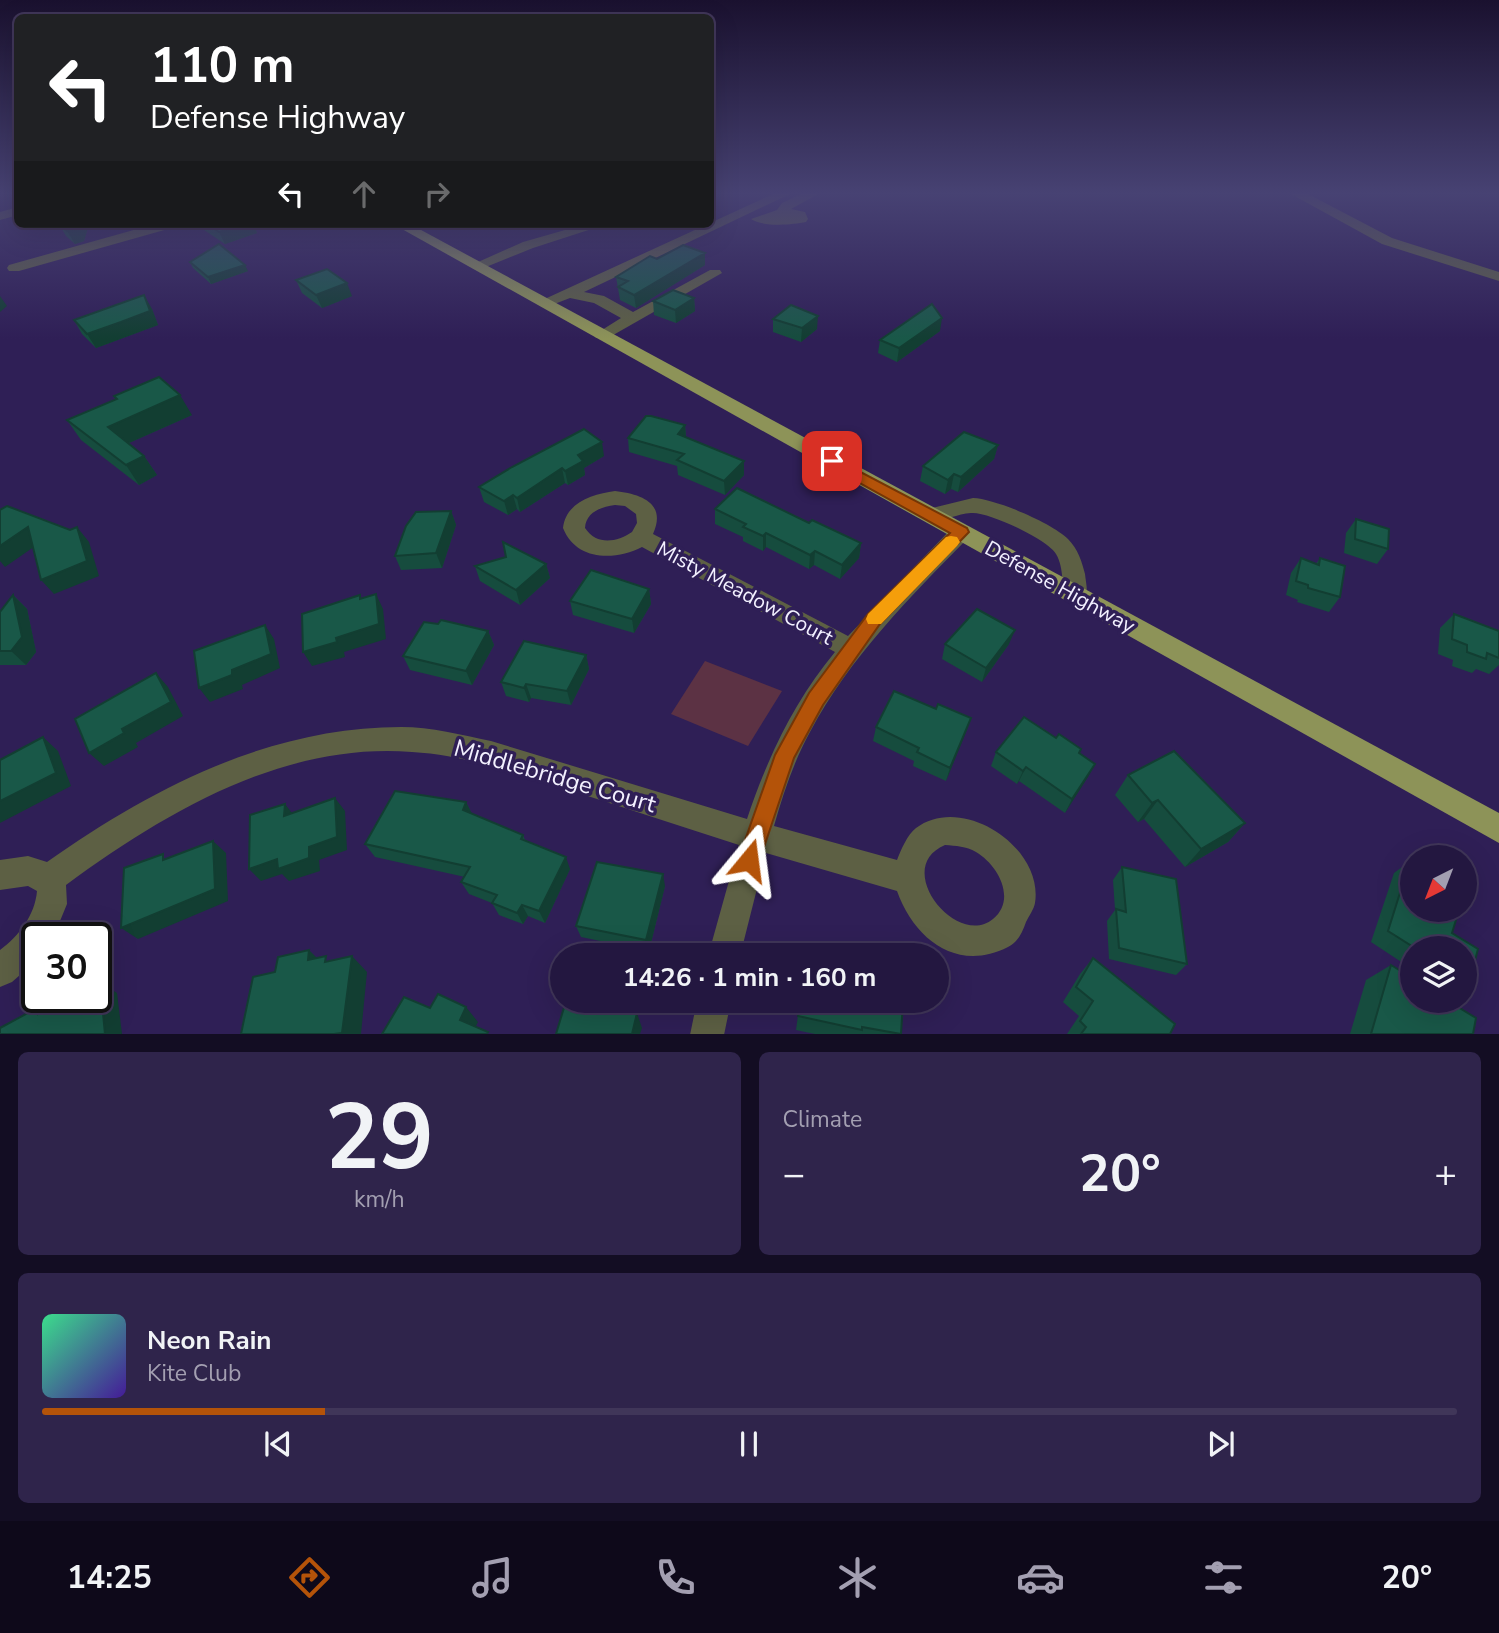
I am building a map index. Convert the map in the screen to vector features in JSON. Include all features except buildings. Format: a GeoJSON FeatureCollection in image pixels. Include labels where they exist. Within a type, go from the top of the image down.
{"type":"FeatureCollection","features":[{"type":"Feature","properties":{"kind":"main road","name":"Defense Highway"},"geometry":{"type":"LineString","coordinates":[[433,242],[1499,829]]}},
{"type":"Feature","properties":{"kind":"street"},"geometry":{"type":"LineString","coordinates":[[14,268],[105,242]]}},
{"type":"Feature","properties":{"kind":"street"},"geometry":{"type":"LineString","coordinates":[[476,266],[537,242]]}},
{"type":"Feature","properties":{"kind":"street"},"geometry":{"type":"LineString","coordinates":[[544,303],[685,242]]}},
{"type":"Feature","properties":{"kind":"street"},"geometry":{"type":"LineString","coordinates":[[1391,242],[1499,277]]}},
{"type":"Feature","properties":{"kind":"street"},"geometry":{"type":"LineString","coordinates":[[602,335],[715,273]]}},
{"type":"Feature","properties":{"kind":"street"},"geometry":{"type":"LineString","coordinates":[[569,293],[599,299],[634,319]]}},
{"type":"Feature","properties":{"kind":"street"},"geometry":{"type":"LineString","coordinates":[[931,515],[977,504],[1001,509],[1062,545],[1071,565],[1076,596]]}},
{"type":"Feature","properties":{"kind":"street"},"geometry":{"type":"LineString","coordinates":[[727,943],[756,836],[785,755],[816,699],[874,619],[961,532]]}},
{"type":"Feature","properties":{"kind":"street","name":"Misty Meadow Court"},"geometry":{"type":"LineString","coordinates":[[640,537],[850,649]]}},
{"type":"Feature","properties":{"kind":"street","name":"Middlebridge Court"},"geometry":{"type":"LineString","coordinates":[[48,880],[156,806],[217,778],[280,755],[340,743],[401,739],[468,748],[909,880]]}},
{"type":"Feature","properties":{"kind":"street"},"geometry":{"type":"LineString","coordinates":[[0,875],[32,871],[48,880],[53,890],[53,904],[48,920],[31,945],[0,970]]}},
{"type":"Feature","properties":{"kind":"street"},"geometry":{"type":"LineString","coordinates":[[708,1034],[712,1013]]}},
{"type":"Feature","properties":{"kind":"shaded area"},"geometry":{"type":"Polygon","coordinates":[[[705,661],[782,691],[748,746],[671,714],[705,661]]]}},
{"type":"Feature","properties":{"kind":"slow traffic"},"geometry":{"type":"LineString","coordinates":[[875,619],[951,542]]}},
{"type":"Feature","properties":{"kind":"route"},"geometry":{"type":"LineString","coordinates":[[749,860],[785,755],[816,699],[874,619],[961,532],[832,461]]}}]}
